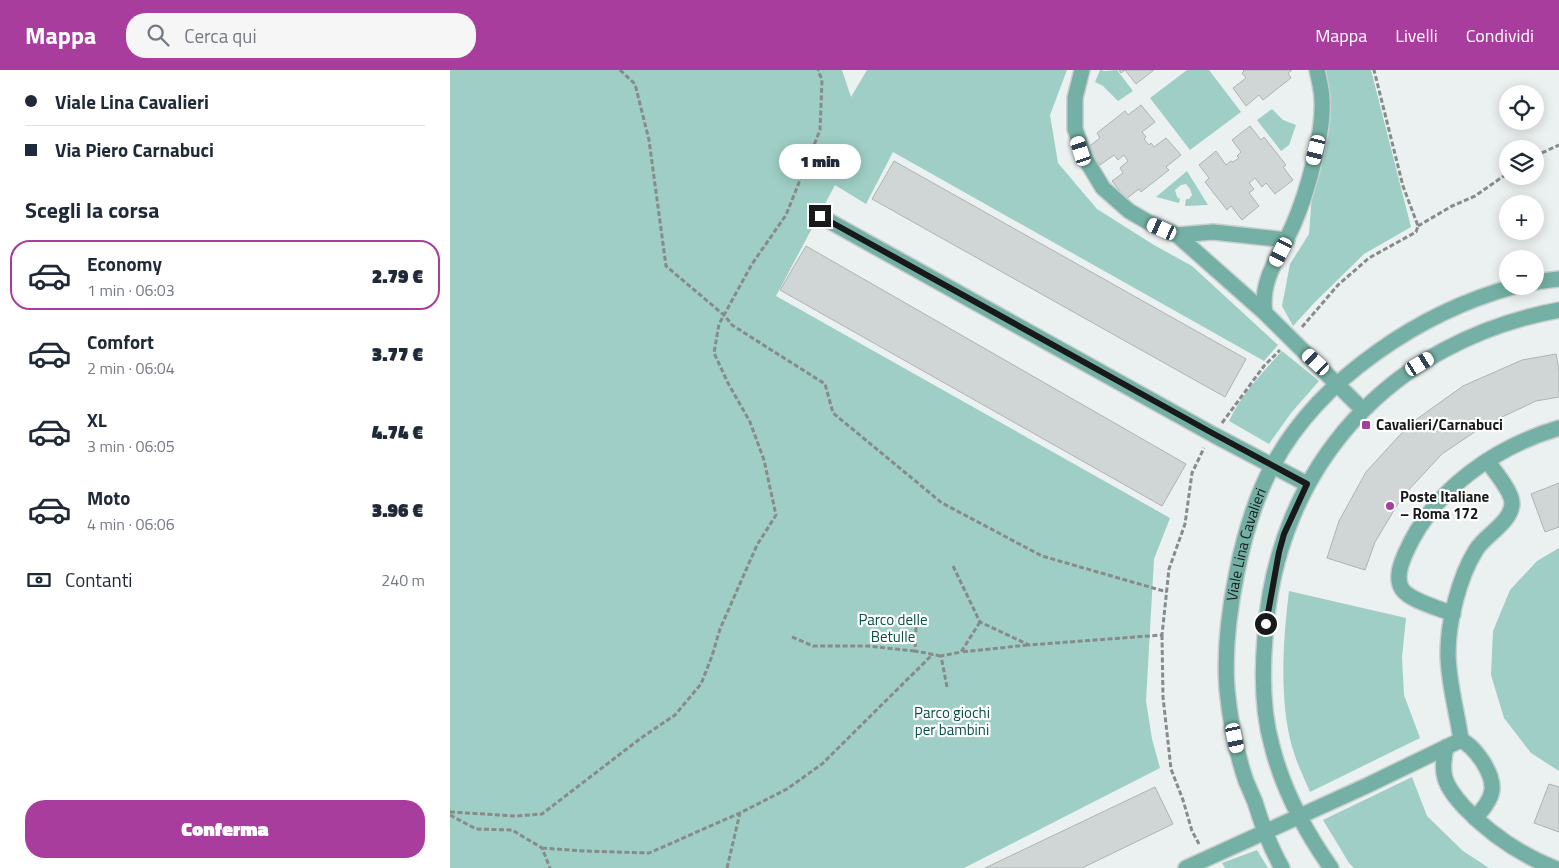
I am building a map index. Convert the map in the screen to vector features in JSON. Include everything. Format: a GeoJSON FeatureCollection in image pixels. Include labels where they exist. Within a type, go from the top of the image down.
{"type":"FeatureCollection","features":[{"type":"Feature","properties":{"kind":"street"},"geometry":{"type":"LineString","coordinates":[[1082,70],[1075,98],[1074,117],[1078,140],[1091,170],[1103,188],[1120,205],[1148,222],[1177,235],[1266,313],[1363,410]]}},
{"type":"Feature","properties":{"kind":"street"},"geometry":{"type":"LineString","coordinates":[[1266,313],[1264,299],[1266,285],[1287,240],[1302,201],[1320,134],[1322,100],[1317,70]]}},
{"type":"Feature","properties":{"kind":"street"},"geometry":{"type":"LineString","coordinates":[[820,216],[1307,484]]}},
{"type":"Feature","properties":{"kind":"street"},"geometry":{"type":"LineString","coordinates":[[1177,235],[1213,232],[1287,240]]}},
{"type":"Feature","properties":{"kind":"street"},"geometry":{"type":"LineString","coordinates":[[1544,281],[1559,279]]}},
{"type":"Feature","properties":{"kind":"street","name":"Viale Lina Cavalieri"},"geometry":{"type":"LineString","coordinates":[[1282,868],[1265,832],[1246,781],[1237,746],[1227,688],[1227,653],[1237,574],[1245,539],[1260,493],[1273,465],[1306,418],[1338,383],[1381,350],[1416,329],[1465,304],[1499,292]]}},
{"type":"Feature","properties":{"kind":"street","name":"Viale Lina Cavalieri"},"geometry":{"type":"LineString","coordinates":[[1331,868],[1310,837],[1299,816],[1272,747],[1265,702],[1264,652],[1269,599],[1284,534],[1307,484],[1337,440],[1379,395],[1420,364],[1458,342],[1501,324],[1531,315],[1559,310]]}},
{"type":"Feature","properties":{"kind":"street"},"geometry":{"type":"LineString","coordinates":[[1453,614],[1416,600],[1403,591],[1399,581],[1401,566],[1415,534],[1435,505],[1460,480],[1487,461],[1519,443],[1559,428]]}},
{"type":"Feature","properties":{"kind":"street"},"geometry":{"type":"LineString","coordinates":[[1461,740],[1448,653],[1453,614],[1470,560],[1483,541],[1508,517],[1512,505],[1509,493],[1487,461]]}},
{"type":"Feature","properties":{"kind":"street"},"geometry":{"type":"LineString","coordinates":[[1186,868],[1461,740],[1468,743],[1477,753],[1491,775],[1493,785],[1487,803],[1475,818]]}},
{"type":"Feature","properties":{"kind":"street"},"geometry":{"type":"LineString","coordinates":[[1446,747],[1443,764],[1445,778],[1454,795],[1475,818],[1505,843],[1524,855],[1554,868]]}},
{"type":"Feature","properties":{"kind":"path"},"geometry":{"type":"LineString","coordinates":[[620,70],[635,84],[649,140],[666,266],[725,316],[732,326],[824,384],[833,413],[942,503],[1042,556],[1166,592]]}},
{"type":"Feature","properties":{"kind":"path"},"geometry":{"type":"LineString","coordinates":[[450,814],[516,816],[542,814],[640,738],[675,715],[701,684],[723,621],[757,545],[776,515],[764,460],[750,422],[728,384],[714,353],[719,324],[752,264],[786,215],[820,130],[822,80],[818,70]]}},
{"type":"Feature","properties":{"kind":"path"},"geometry":{"type":"LineString","coordinates":[[1291,339],[1344,279],[1369,258],[1416,232],[1418,226],[1403,186],[1374,70]]}},
{"type":"Feature","properties":{"kind":"path"},"geometry":{"type":"LineString","coordinates":[[1544,152],[1559,145]]}},
{"type":"Feature","properties":{"kind":"path"},"geometry":{"type":"LineString","coordinates":[[1418,226],[1452,206],[1475,196],[1499,179]]}},
{"type":"Feature","properties":{"kind":"path"},"geometry":{"type":"LineString","coordinates":[[1185,524],[1169,569],[1166,592],[1162,635],[1163,697],[1170,769],[1183,800],[1192,831],[1208,858]]}},
{"type":"Feature","properties":{"kind":"path"},"geometry":{"type":"LineString","coordinates":[[953,566],[980,622],[1029,645]]}},
{"type":"Feature","properties":{"kind":"path"},"geometry":{"type":"LineString","coordinates":[[961,652],[980,622]]}},
{"type":"Feature","properties":{"kind":"path"},"geometry":{"type":"LineString","coordinates":[[916,627],[916,651]]}},
{"type":"Feature","properties":{"kind":"path"},"geometry":{"type":"LineString","coordinates":[[792,637],[813,646],[867,646],[916,651],[941,656],[1029,645],[1162,635]]}},
{"type":"Feature","properties":{"kind":"path"},"geometry":{"type":"LineString","coordinates":[[450,814],[476,829],[512,830],[542,848],[649,852],[740,813],[787,789],[822,764],[933,654]]}},
{"type":"Feature","properties":{"kind":"path"},"geometry":{"type":"LineString","coordinates":[[941,656],[947,687]]}},
{"type":"Feature","properties":{"kind":"path"},"geometry":{"type":"LineString","coordinates":[[727,868],[740,813]]}},
{"type":"Feature","properties":{"kind":"path"},"geometry":{"type":"LineString","coordinates":[[542,848],[550,868]]}},
{"type":"Feature","properties":{"kind":"green space"},"geometry":{"type":"Polygon","coordinates":[[[450,70],[842,70],[851,97],[867,70],[1067,70],[1050,115],[1058,163],[1097,209],[1154,245],[1192,266],[1278,345],[1264,361],[893,152],[866,204],[835,185],[776,296],[1170,518],[1154,559],[1146,701],[1152,739],[1160,768],[964,868],[450,868],[450,70]]]}},
{"type":"Feature","properties":{"kind":"green space"},"geometry":{"type":"Polygon","coordinates":[[[1100,70],[1117,70],[1133,91],[1118,101],[1103,86],[1095,82],[1100,70]]]}},
{"type":"Feature","properties":{"kind":"green space"},"geometry":{"type":"Polygon","coordinates":[[[1187,70],[1209,70],[1241,112],[1190,150],[1150,98],[1187,70]]]}},
{"type":"Feature","properties":{"kind":"green space"},"geometry":{"type":"Polygon","coordinates":[[[1323,70],[1371,70],[1411,227],[1364,254],[1293,326],[1282,306],[1290,264],[1309,234],[1313,181],[1330,111],[1323,70]]]}},
{"type":"Feature","properties":{"kind":"green space"},"geometry":{"type":"Polygon","coordinates":[[[1272,109],[1283,120],[1296,125],[1289,145],[1281,151],[1257,120],[1272,109]]]}},
{"type":"Feature","properties":{"kind":"green space"},"geometry":{"type":"Polygon","coordinates":[[[1187,171],[1208,205],[1185,206],[1186,199],[1189,199],[1192,195],[1186,184],[1181,185],[1175,190],[1177,197],[1180,199],[1179,203],[1156,197],[1187,171]]]}},
{"type":"Feature","properties":{"kind":"green space"},"geometry":{"type":"Polygon","coordinates":[[[1282,351],[1319,381],[1291,413],[1269,444],[1229,421],[1246,393],[1282,351]]]}},
{"type":"Feature","properties":{"kind":"green space"},"geometry":{"type":"Polygon","coordinates":[[[1559,548],[1559,771],[1531,753],[1504,718],[1491,675],[1493,631],[1510,590],[1537,561],[1559,548]]]}},
{"type":"Feature","properties":{"kind":"green space"},"geometry":{"type":"Polygon","coordinates":[[[1289,591],[1406,618],[1402,657],[1404,695],[1420,738],[1310,792],[1295,756],[1286,717],[1283,674],[1289,591]]]}},
{"type":"Feature","properties":{"kind":"green space"},"geometry":{"type":"Polygon","coordinates":[[[1412,777],[1427,816],[1463,851],[1489,868],[1354,868],[1349,863],[1323,820],[1412,777]]]}},
{"type":"Feature","properties":{"kind":"green space"},"geometry":{"type":"Polygon","coordinates":[[[1257,850],[1268,868],[1225,868],[1222,863],[1257,850]]]}},
{"type":"Feature","properties":{"kind":"building"},"geometry":{"type":"Polygon","coordinates":[[[1125,70],[1154,70],[1136,84],[1125,70]]]}},
{"type":"Feature","properties":{"kind":"building"},"geometry":{"type":"Polygon","coordinates":[[[1243,70],[1292,70],[1288,73],[1291,78],[1263,100],[1259,95],[1246,106],[1233,88],[1246,78],[1242,73],[1243,70]]]}},
{"type":"Feature","properties":{"kind":"building"},"geometry":{"type":"Polygon","coordinates":[[[1141,105],[1155,122],[1142,132],[1146,137],[1144,139],[1149,145],[1151,143],[1154,147],[1166,138],[1181,155],[1166,167],[1169,170],[1141,192],[1139,189],[1126,199],[1112,181],[1123,173],[1120,168],[1128,161],[1124,155],[1118,160],[1114,155],[1100,165],[1087,148],[1100,138],[1097,133],[1125,111],[1128,115],[1141,105]]]}},
{"type":"Feature","properties":{"kind":"building"},"geometry":{"type":"Polygon","coordinates":[[[1250,126],[1261,140],[1264,137],[1286,165],[1283,167],[1293,180],[1275,194],[1266,183],[1262,187],[1255,178],[1249,183],[1254,189],[1249,193],[1259,206],[1242,220],[1231,206],[1227,210],[1205,182],[1209,178],[1199,165],[1216,151],[1226,165],[1239,158],[1237,156],[1241,152],[1232,140],[1250,126]]]}},
{"type":"Feature","properties":{"kind":"building"},"geometry":{"type":"Polygon","coordinates":[[[894,161],[1246,359],[1225,397],[872,199],[894,161]]]}},
{"type":"Feature","properties":{"kind":"building"},"geometry":{"type":"Polygon","coordinates":[[[806,246],[1186,464],[1162,506],[780,290],[806,246]]]}},
{"type":"Feature","properties":{"kind":"building"},"geometry":{"type":"Polygon","coordinates":[[[1556,354],[1559,370],[1559,397],[1536,401],[1485,425],[1442,454],[1402,497],[1375,542],[1365,570],[1327,558],[1339,521],[1366,472],[1410,424],[1463,386],[1522,360],[1556,354]]]}},
{"type":"Feature","properties":{"kind":"building"},"geometry":{"type":"Polygon","coordinates":[[[1559,483],[1559,527],[1545,532],[1531,494],[1559,483]]]}},
{"type":"Feature","properties":{"kind":"building"},"geometry":{"type":"Polygon","coordinates":[[[1549,784],[1559,787],[1559,832],[1534,823],[1549,784]]]}},
{"type":"Feature","properties":{"kind":"building"},"geometry":{"type":"Polygon","coordinates":[[[1155,787],[1173,824],[1082,868],[985,868],[1155,787]]]}},
{"type":"Feature","properties":{"kind":"place","name":"Cavalieri/Carnabuci"},"geometry":{"type":"Point","coordinates":[1366,425]}},
{"type":"Feature","properties":{"kind":"place","name":"Poste Italiane – Roma 172"},"geometry":{"type":"Point","coordinates":[1390,506]}},
{"type":"Feature","properties":{"kind":"route"},"geometry":{"type":"LineString","coordinates":[[820,216],[1307,484],[1284,534],[1274,573],[1266,624]]}},
{"type":"Feature","properties":{"kind":"park label","name":"Parco delle Betulle"},"geometry":{"type":"Point","coordinates":[893,628]}},
{"type":"Feature","properties":{"kind":"park label","name":"Parco giochi per bambini"},"geometry":{"type":"Point","coordinates":[952,722]}}]}
